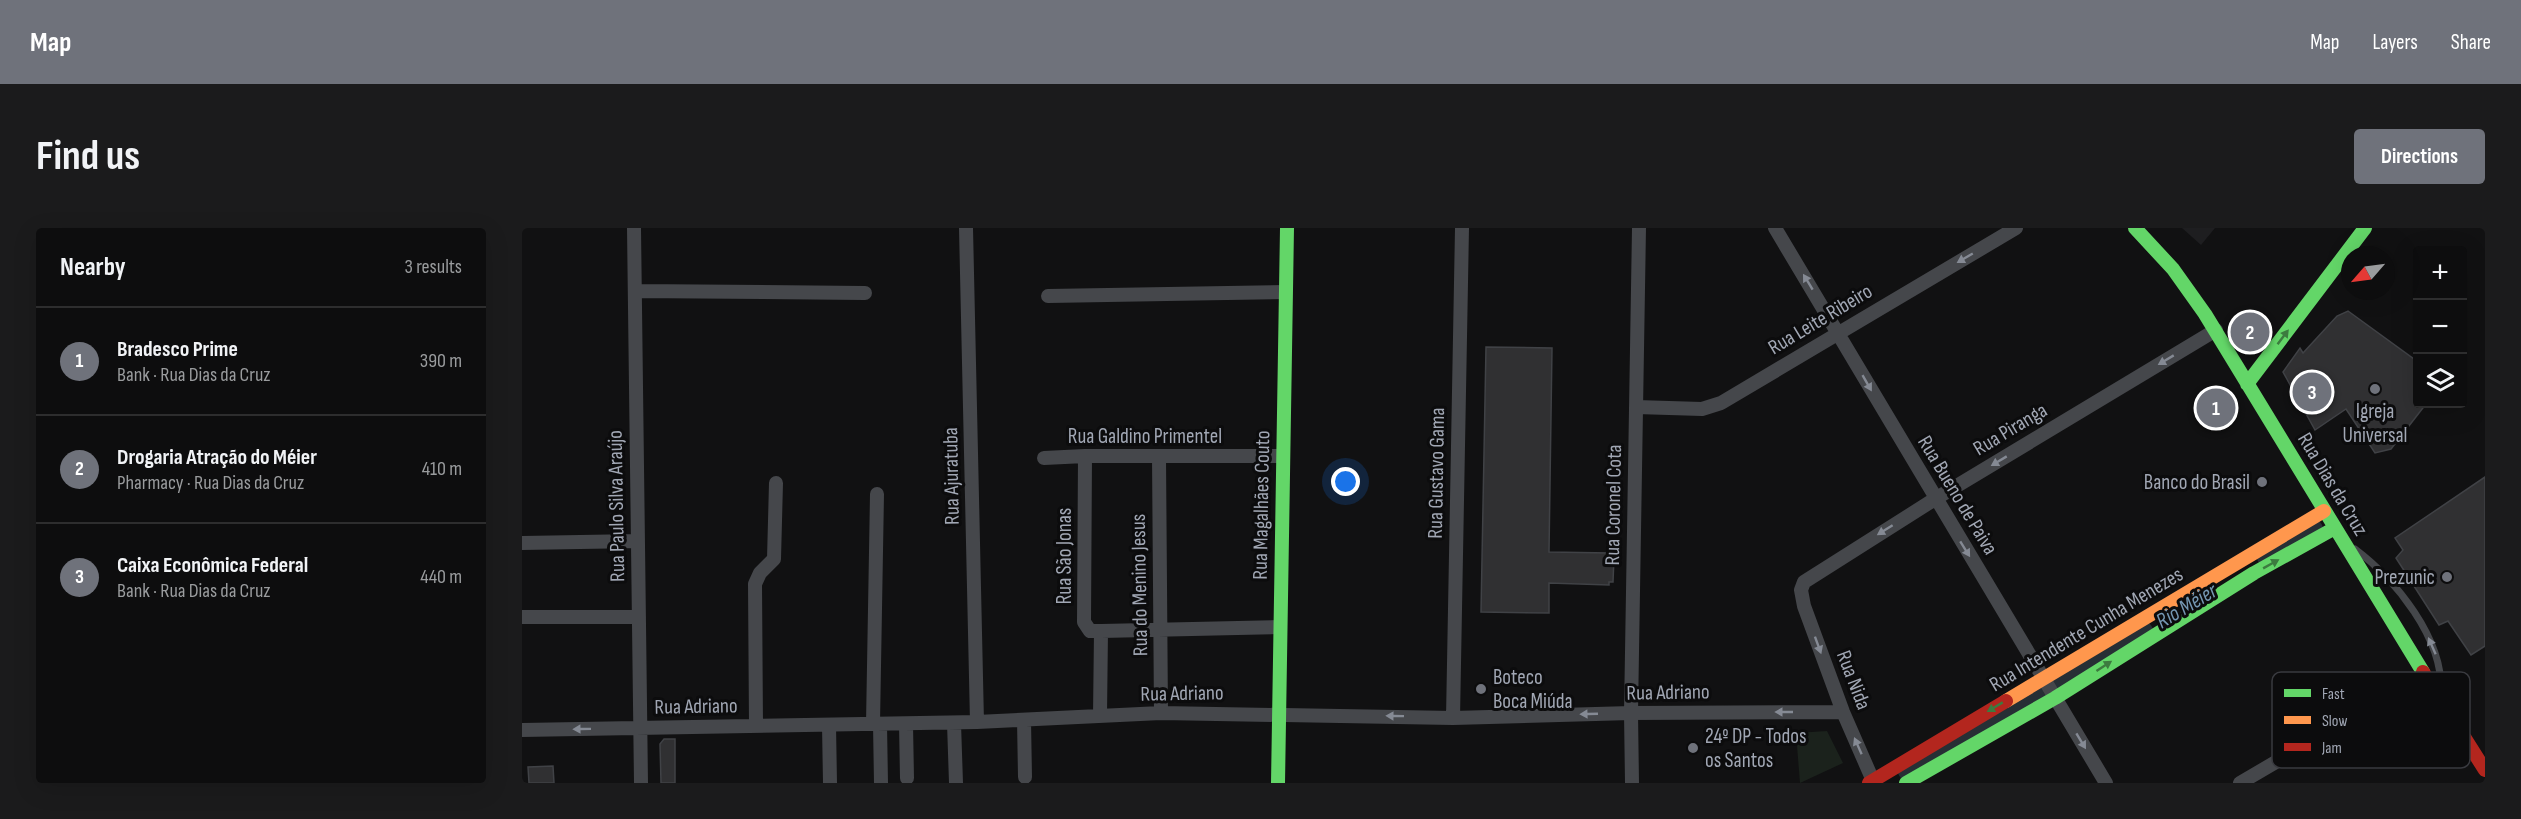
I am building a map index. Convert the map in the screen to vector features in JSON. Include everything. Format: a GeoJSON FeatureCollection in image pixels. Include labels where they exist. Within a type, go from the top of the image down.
{"type":"FeatureCollection","features":[{"type":"Feature","properties":{"kind":"street","name":"Rua Paulo Silva Araújo"},"geometry":{"type":"LineString","coordinates":[[634,228],[641,783]]}},
{"type":"Feature","properties":{"kind":"street","name":"Rua Ajuratuba"},"geometry":{"type":"LineString","coordinates":[[966,228],[977,722]]}},
{"type":"Feature","properties":{"kind":"street","name":"Rua Magalhães Couto"},"geometry":{"type":"LineString","coordinates":[[1278,783],[1287,228]]}},
{"type":"Feature","properties":{"kind":"street","name":"Rua Gustavo Gama"},"geometry":{"type":"LineString","coordinates":[[1453,718],[1462,228]]}},
{"type":"Feature","properties":{"kind":"street","name":"Rua Coronel Cota"},"geometry":{"type":"LineString","coordinates":[[1632,783],[1630,713],[1639,228]]}},
{"type":"Feature","properties":{"kind":"street","name":"Rua Bueno de Paiva"},"geometry":{"type":"LineString","coordinates":[[1775,228],[2106,783]]}},
{"type":"Feature","properties":{"kind":"street","name":"Rua Leite Ribeiro"},"geometry":{"type":"LineString","coordinates":[[1636,406],[1710,408],[2016,228]]}},
{"type":"Feature","properties":{"kind":"street","name":"Rua Dias da Cruz"},"geometry":{"type":"LineString","coordinates":[[2135,228],[2156,247],[2180,276],[2216,330],[2324,511],[2344,540],[2421,672]]}},
{"type":"Feature","properties":{"kind":"street"},"geometry":{"type":"LineString","coordinates":[[2247,384],[2365,228]]}},
{"type":"Feature","properties":{"kind":"street"},"geometry":{"type":"LineString","coordinates":[[634,291],[865,293]]}},
{"type":"Feature","properties":{"kind":"street"},"geometry":{"type":"LineString","coordinates":[[1048,296],[1286,292]]}},
{"type":"Feature","properties":{"kind":"street","name":"Rua Piranga"},"geometry":{"type":"LineString","coordinates":[[1801,590],[1809,577],[2216,330]]}},
{"type":"Feature","properties":{"kind":"street","name":"Rua São Jonas"},"geometry":{"type":"LineString","coordinates":[[1085,456],[1084,622],[1090,631],[1101,631]]}},
{"type":"Feature","properties":{"kind":"street","name":"Rua Galdino Primentel"},"geometry":{"type":"LineString","coordinates":[[1044,458],[1283,456]]}},
{"type":"Feature","properties":{"kind":"street","name":"Rua do Menino Jesus"},"geometry":{"type":"LineString","coordinates":[[1159,457],[1161,713]]}},
{"type":"Feature","properties":{"kind":"street"},"geometry":{"type":"LineString","coordinates":[[756,726],[755,584],[760,573],[772,562],[775,553],[776,483]]}},
{"type":"Feature","properties":{"kind":"street"},"geometry":{"type":"LineString","coordinates":[[877,494],[877,724],[881,783]]}},
{"type":"Feature","properties":{"kind":"street","name":"Rua Intendente Cunha Menezes"},"geometry":{"type":"LineString","coordinates":[[1906,783],[2050,687],[2324,511]]}},
{"type":"Feature","properties":{"kind":"street","name":"Rua Intendente Cunha Menezes"},"geometry":{"type":"LineString","coordinates":[[1872,782],[2050,687],[2106,664],[2234,585],[2335,528]]}},
{"type":"Feature","properties":{"kind":"street"},"geometry":{"type":"LineString","coordinates":[[522,543],[638,541]]}},
{"type":"Feature","properties":{"kind":"street","name":"Rua Nida"},"geometry":{"type":"LineString","coordinates":[[1801,590],[1804,606],[1843,712],[1872,782]]}},
{"type":"Feature","properties":{"kind":"street"},"geometry":{"type":"LineString","coordinates":[[522,617],[639,617]]}},
{"type":"Feature","properties":{"kind":"street"},"geometry":{"type":"LineString","coordinates":[[1100,716],[1101,631],[1280,627]]}},
{"type":"Feature","properties":{"kind":"street","name":"Rua Adriano"},"geometry":{"type":"LineString","coordinates":[[522,730],[954,723],[1161,713],[1278,713],[1453,718],[1630,713],[1843,712]]}},
{"type":"Feature","properties":{"kind":"street"},"geometry":{"type":"LineString","coordinates":[[1024,720],[1025,777]]}},
{"type":"Feature","properties":{"kind":"street"},"geometry":{"type":"LineString","coordinates":[[954,723],[956,783]]}},
{"type":"Feature","properties":{"kind":"street"},"geometry":{"type":"LineString","coordinates":[[906,724],[907,778]]}},
{"type":"Feature","properties":{"kind":"street"},"geometry":{"type":"LineString","coordinates":[[829,725],[830,783]]}},
{"type":"Feature","properties":{"kind":"street","name":"Rua Dias da Cruz"},"geometry":{"type":"LineString","coordinates":[[2470,747],[2485,770]]}},
{"type":"Feature","properties":{"kind":"street"},"geometry":{"type":"LineString","coordinates":[[2240,783],[2272,764]]}},
{"type":"Feature","properties":{"kind":"lane"},"geometry":{"type":"LineString","coordinates":[[2344,540],[2376,567],[2418,618],[2435,648],[2440,672]]}},
{"type":"Feature","properties":{"kind":"shaded area"},"geometry":{"type":"Polygon","coordinates":[[[2182,228],[2215,228],[2201,245],[2182,228]]]}},
{"type":"Feature","properties":{"kind":"shaded area"},"geometry":{"type":"Polygon","coordinates":[[[1827,731],[1843,763],[1800,783],[1796,733],[1827,731]]]}},
{"type":"Feature","properties":{"kind":"building","name":"Igreja Universal"},"geometry":{"type":"Polygon","coordinates":[[[2348,311],[2413,358],[2413,408],[2423,408],[2391,449],[2375,453],[2346,409],[2315,430],[2283,372],[2300,348],[2303,353],[2337,316],[2348,311]]]}},
{"type":"Feature","properties":{"kind":"building"},"geometry":{"type":"Polygon","coordinates":[[[1486,347],[1552,348],[1549,552],[1610,553],[1610,557],[1614,557],[1613,582],[1609,582],[1609,585],[1549,583],[1549,613],[1481,612],[1486,347]]]}},
{"type":"Feature","properties":{"kind":"building","name":"Prezunic"},"geometry":{"type":"Polygon","coordinates":[[[2485,477],[2485,646],[2471,655],[2448,621],[2439,625],[2396,558],[2403,550],[2395,538],[2485,477]]]}},
{"type":"Feature","properties":{"kind":"building"},"geometry":{"type":"Polygon","coordinates":[[[664,739],[675,739],[675,783],[661,783],[660,744],[664,739]]]}},
{"type":"Feature","properties":{"kind":"building"},"geometry":{"type":"Polygon","coordinates":[[[553,766],[554,783],[529,783],[528,767],[553,766]]]}},
{"type":"Feature","properties":{"kind":"waterway","name":"Rio Méier"},"geometry":{"type":"LineString","coordinates":[[2270,555],[2310,531]]}},
{"type":"Feature","properties":{"kind":"waterway","name":"Rio Méier"},"geometry":{"type":"LineString","coordinates":[[2062,680],[2140,633]]}},
{"type":"Feature","properties":{"kind":"waterway","name":"Rio Méier"},"geometry":{"type":"LineString","coordinates":[[1911,769],[2036,695]]}},
{"type":"Feature","properties":{"kind":"traffic: fast"},"geometry":{"type":"LineString","coordinates":[[1278,783],[1287,228]]}},
{"type":"Feature","properties":{"kind":"traffic: fast"},"geometry":{"type":"LineString","coordinates":[[2135,228],[2173,269],[2205,314],[2423,672]]}},
{"type":"Feature","properties":{"kind":"traffic: fast"},"geometry":{"type":"LineString","coordinates":[[2247,384],[2365,228]]}},
{"type":"Feature","properties":{"kind":"traffic: fast"},"geometry":{"type":"LineString","coordinates":[[1906,783],[2055,698],[2254,573],[2335,528]]}},
{"type":"Feature","properties":{"kind":"traffic: slow"},"geometry":{"type":"LineString","coordinates":[[2006,701],[2324,511]]}},
{"type":"Feature","properties":{"kind":"traffic: jam"},"geometry":{"type":"LineString","coordinates":[[1869,783],[2006,701]]}},
{"type":"Feature","properties":{"kind":"traffic: jam"},"geometry":{"type":"LineString","coordinates":[[2470,746],[2485,770]]}},
{"type":"Feature","properties":{"kind":"place","name":"Drogaria Atração do Méier"},"geometry":{"type":"Point","coordinates":[2250,332]}},
{"type":"Feature","properties":{"kind":"place","name":"Igreja Universal"},"geometry":{"type":"Point","coordinates":[2375,389]}},
{"type":"Feature","properties":{"kind":"place","name":"Caixa Econômica Federal"},"geometry":{"type":"Point","coordinates":[2312,392]}},
{"type":"Feature","properties":{"kind":"place","name":"Bradesco Prime"},"geometry":{"type":"Point","coordinates":[2216,408]}},
{"type":"Feature","properties":{"kind":"place","name":"Banco do Brasil"},"geometry":{"type":"Point","coordinates":[2262,482]}},
{"type":"Feature","properties":{"kind":"place","name":"Prezunic"},"geometry":{"type":"Point","coordinates":[2447,577]}},
{"type":"Feature","properties":{"kind":"place","name":"Boteco Boca Miúda"},"geometry":{"type":"Point","coordinates":[1481,689]}},
{"type":"Feature","properties":{"kind":"place","name":"24º DP - Todos os Santos"},"geometry":{"type":"Point","coordinates":[1693,748]}}]}
